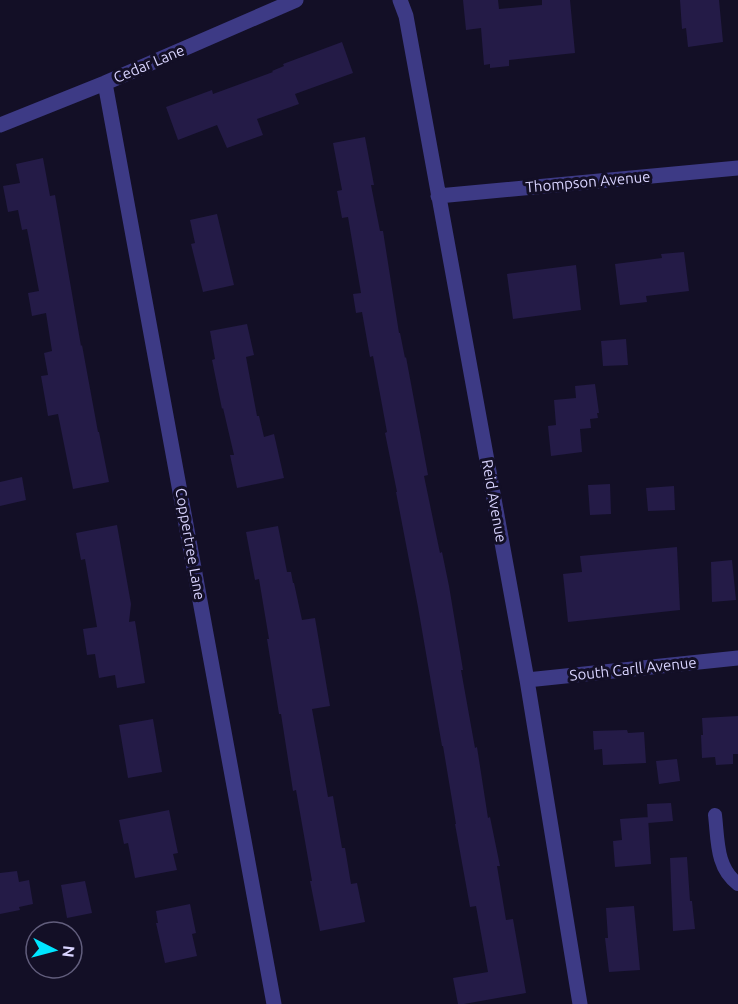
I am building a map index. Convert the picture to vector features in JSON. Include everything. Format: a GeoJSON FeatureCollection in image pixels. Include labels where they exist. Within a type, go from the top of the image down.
{"type":"FeatureCollection","features":[{"type":"Feature","properties":{"kind":"street","name":"Cedar Lane"},"geometry":{"type":"LineString","coordinates":[[0,125],[105,83],[296,0]]}},
{"type":"Feature","properties":{"kind":"street","name":"Reid Avenue"},"geometry":{"type":"LineString","coordinates":[[400,0],[406,16],[527,680],[580,1004]]}},
{"type":"Feature","properties":{"kind":"street","name":"Coppertree Lane"},"geometry":{"type":"LineString","coordinates":[[105,83],[274,1004]]}},
{"type":"Feature","properties":{"kind":"street","name":"Thompson Avenue"},"geometry":{"type":"LineString","coordinates":[[438,196],[738,168]]}},
{"type":"Feature","properties":{"kind":"street","name":"South Carll Avenue"},"geometry":{"type":"LineString","coordinates":[[527,680],[738,658]]}},
{"type":"Feature","properties":{"kind":"lane"},"geometry":{"type":"LineString","coordinates":[[715,815],[720,861],[730,878],[738,884]]}},
{"type":"Feature","properties":{"kind":"building"},"geometry":{"type":"Polygon","coordinates":[[[463,0],[498,0],[499,9],[542,5],[542,0],[570,0],[575,53],[509,60],[509,66],[490,68],[490,64],[484,65],[481,28],[466,30],[463,0]]]}},
{"type":"Feature","properties":{"kind":"building"},"geometry":{"type":"Polygon","coordinates":[[[680,0],[719,0],[723,42],[688,47],[686,28],[682,29],[680,0]]]}},
{"type":"Feature","properties":{"kind":"building"},"geometry":{"type":"Polygon","coordinates":[[[342,42],[353,73],[295,94],[299,104],[257,119],[263,135],[227,148],[217,125],[178,140],[166,107],[212,90],[213,94],[273,72],[284,66],[283,64],[342,42]]]}},
{"type":"Feature","properties":{"kind":"building"},"geometry":{"type":"Polygon","coordinates":[[[365,137],[374,185],[371,185],[380,231],[383,231],[399,333],[406,357],[428,475],[424,476],[449,586],[475,748],[477,747],[488,818],[490,817],[500,866],[497,866],[506,920],[513,919],[526,993],[464,1004],[458,1004],[453,978],[488,972],[476,906],[470,907],[373,356],[370,357],[362,312],[356,313],[353,294],[361,293],[348,217],[342,218],[337,191],[342,190],[333,143],[365,137]]]}},
{"type":"Feature","properties":{"kind":"building"},"geometry":{"type":"Polygon","coordinates":[[[43,158],[50,196],[55,195],[81,346],[109,482],[73,489],[58,414],[48,416],[41,376],[48,375],[44,353],[52,351],[46,313],[32,316],[28,293],[39,291],[27,229],[22,230],[18,210],[8,212],[3,186],[20,183],[16,164],[43,158]]]}},
{"type":"Feature","properties":{"kind":"building"},"geometry":{"type":"Polygon","coordinates":[[[217,214],[234,285],[203,292],[191,244],[195,243],[190,220],[217,214]]]}},
{"type":"Feature","properties":{"kind":"building"},"geometry":{"type":"Polygon","coordinates":[[[684,252],[689,291],[646,296],[647,302],[620,305],[615,264],[662,258],[661,254],[684,252]]]}},
{"type":"Feature","properties":{"kind":"building"},"geometry":{"type":"Polygon","coordinates":[[[576,265],[581,310],[513,319],[507,274],[576,265]]]}},
{"type":"Feature","properties":{"kind":"building"},"geometry":{"type":"Polygon","coordinates":[[[247,324],[254,355],[246,357],[257,416],[259,416],[264,437],[274,434],[284,478],[237,488],[230,455],[234,455],[212,360],[215,359],[210,331],[247,324]]]}},
{"type":"Feature","properties":{"kind":"building"},"geometry":{"type":"Polygon","coordinates":[[[626,339],[628,365],[603,366],[601,341],[626,339]]]}},
{"type":"Feature","properties":{"kind":"building"},"geometry":{"type":"Polygon","coordinates":[[[595,384],[599,413],[597,413],[598,418],[590,419],[591,428],[580,429],[582,452],[551,456],[548,426],[556,425],[554,400],[576,398],[575,386],[595,384]]]}},
{"type":"Feature","properties":{"kind":"building"},"geometry":{"type":"Polygon","coordinates":[[[22,477],[26,500],[0,506],[0,482],[22,477]]]}},
{"type":"Feature","properties":{"kind":"building"},"geometry":{"type":"Polygon","coordinates":[[[610,484],[611,514],[590,515],[588,485],[610,484]]]}},
{"type":"Feature","properties":{"kind":"building"},"geometry":{"type":"Polygon","coordinates":[[[674,486],[675,510],[648,511],[646,488],[674,486]]]}},
{"type":"Feature","properties":{"kind":"building"},"geometry":{"type":"Polygon","coordinates":[[[117,525],[131,604],[129,622],[135,621],[145,683],[117,688],[115,675],[99,678],[95,654],[87,655],[83,629],[97,627],[85,559],[81,560],[76,533],[117,525]]]}},
{"type":"Feature","properties":{"kind":"building"},"geometry":{"type":"Polygon","coordinates":[[[278,526],[287,572],[291,572],[302,620],[315,618],[330,706],[312,709],[328,797],[333,796],[351,884],[357,883],[365,922],[320,931],[296,790],[293,791],[281,714],[279,714],[259,579],[255,580],[246,532],[278,526]]]}},
{"type":"Feature","properties":{"kind":"building"},"geometry":{"type":"Polygon","coordinates":[[[677,547],[680,610],[568,622],[563,574],[582,572],[580,556],[677,547]]]}},
{"type":"Feature","properties":{"kind":"building"},"geometry":{"type":"Polygon","coordinates":[[[732,560],[736,600],[712,602],[711,562],[732,560]]]}},
{"type":"Feature","properties":{"kind":"building"},"geometry":{"type":"Polygon","coordinates":[[[738,716],[738,754],[733,754],[733,764],[716,765],[715,757],[702,758],[702,718],[738,716]]]}},
{"type":"Feature","properties":{"kind":"building"},"geometry":{"type":"Polygon","coordinates":[[[153,719],[162,772],[128,778],[119,725],[153,719]]]}},
{"type":"Feature","properties":{"kind":"building"},"geometry":{"type":"Polygon","coordinates":[[[627,730],[628,733],[644,732],[646,763],[603,765],[602,749],[594,750],[593,731],[627,730]]]}},
{"type":"Feature","properties":{"kind":"building"},"geometry":{"type":"Polygon","coordinates":[[[677,759],[680,781],[659,784],[656,761],[677,759]]]}},
{"type":"Feature","properties":{"kind":"building"},"geometry":{"type":"Polygon","coordinates":[[[671,803],[673,821],[648,823],[647,804],[671,803]]]}},
{"type":"Feature","properties":{"kind":"building"},"geometry":{"type":"Polygon","coordinates":[[[169,810],[178,853],[173,854],[177,870],[135,878],[128,843],[124,844],[119,820],[169,810]]]}},
{"type":"Feature","properties":{"kind":"building"},"geometry":{"type":"Polygon","coordinates":[[[648,817],[651,864],[615,867],[613,841],[622,840],[620,819],[648,817]]]}},
{"type":"Feature","properties":{"kind":"building"},"geometry":{"type":"Polygon","coordinates":[[[687,857],[690,901],[692,901],[695,929],[673,931],[670,858],[687,857]]]}},
{"type":"Feature","properties":{"kind":"building"},"geometry":{"type":"Polygon","coordinates":[[[17,871],[19,882],[29,880],[33,904],[19,907],[20,910],[0,914],[0,873],[17,871]]]}},
{"type":"Feature","properties":{"kind":"building"},"geometry":{"type":"Polygon","coordinates":[[[85,881],[92,913],[67,918],[61,885],[85,881]]]}},
{"type":"Feature","properties":{"kind":"building"},"geometry":{"type":"Polygon","coordinates":[[[190,904],[196,933],[192,934],[197,956],[165,963],[156,923],[158,923],[156,911],[190,904]]]}},
{"type":"Feature","properties":{"kind":"building"},"geometry":{"type":"Polygon","coordinates":[[[634,906],[640,970],[609,972],[605,938],[608,938],[606,908],[634,906]]]}}]}
